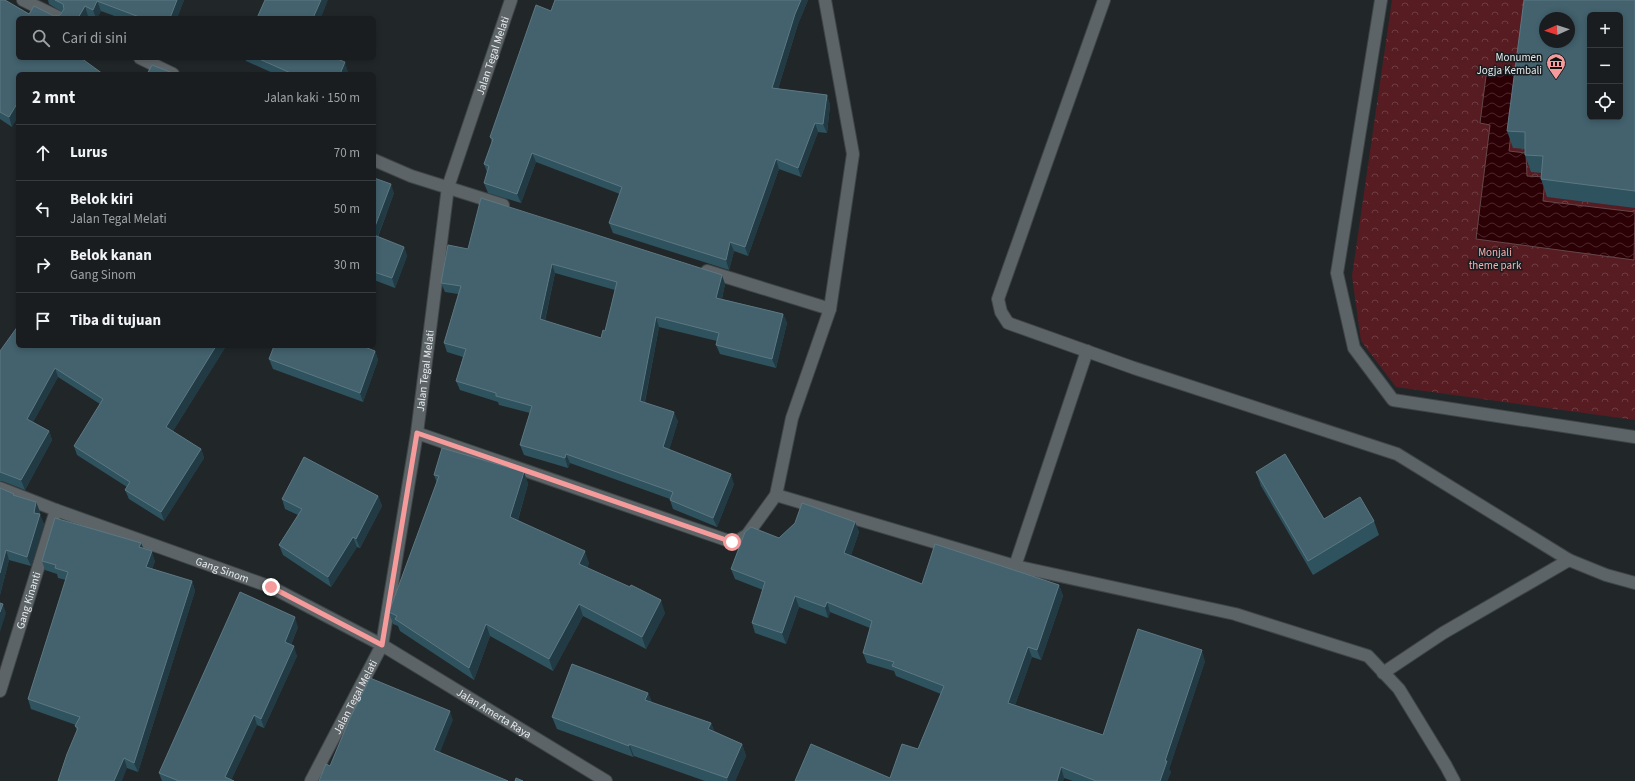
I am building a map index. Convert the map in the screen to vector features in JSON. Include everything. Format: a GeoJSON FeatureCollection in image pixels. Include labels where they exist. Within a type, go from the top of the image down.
{"type":"FeatureCollection","features":[{"type":"Feature","properties":{"kind":"street"},"geometry":{"type":"LineString","coordinates":[[24,0],[56,16]]}},
{"type":"Feature","properties":{"kind":"street","name":"Jalan Tegal Melati"},"geometry":{"type":"LineString","coordinates":[[311,781],[382,645],[417,433],[448,188],[511,0]]}},
{"type":"Feature","properties":{"kind":"street"},"geometry":{"type":"LineString","coordinates":[[417,433],[732,542],[747,535],[776,495],[792,418],[830,308],[853,154],[825,0]]}},
{"type":"Feature","properties":{"kind":"street"},"geometry":{"type":"LineString","coordinates":[[1104,0],[998,299],[1001,312],[1008,323],[1238,403],[1397,454],[1569,560],[1606,575],[1635,583]]}},
{"type":"Feature","properties":{"kind":"street"},"geometry":{"type":"LineString","coordinates":[[1381,0],[1337,273],[1354,348],[1393,400],[1635,437]]}},
{"type":"Feature","properties":{"kind":"street"},"geometry":{"type":"LineString","coordinates":[[144,60],[168,72]]}},
{"type":"Feature","properties":{"kind":"street"},"geometry":{"type":"LineString","coordinates":[[376,161],[411,176],[516,209]]}},
{"type":"Feature","properties":{"kind":"street"},"geometry":{"type":"LineString","coordinates":[[695,267],[830,308]]}},
{"type":"Feature","properties":{"kind":"street"},"geometry":{"type":"LineString","coordinates":[[1015,566],[1087,351]]}},
{"type":"Feature","properties":{"kind":"street","name":"Gang Sinom"},"geometry":{"type":"LineString","coordinates":[[0,488],[56,510],[271,587],[382,645]]}},
{"type":"Feature","properties":{"kind":"street"},"geometry":{"type":"LineString","coordinates":[[776,495],[1015,566],[1235,614],[1368,656],[1399,689],[1454,781]]}},
{"type":"Feature","properties":{"kind":"street","name":"Gang Kinanti"},"geometry":{"type":"LineString","coordinates":[[0,691],[56,510]]}},
{"type":"Feature","properties":{"kind":"street"},"geometry":{"type":"LineString","coordinates":[[1384,673],[1443,633],[1569,560]]}},
{"type":"Feature","properties":{"kind":"street","name":"Jalan Amerta Raya"},"geometry":{"type":"LineString","coordinates":[[382,645],[606,781]]}},
{"type":"Feature","properties":{"kind":"green space","name":"Monjali theme park"},"geometry":{"type":"Polygon","coordinates":[[[1392,0],[1635,0],[1635,420],[1396,387],[1361,341],[1352,276],[1392,0]]]}},
{"type":"Feature","properties":{"kind":"water"},"geometry":{"type":"Polygon","coordinates":[[[1487,68],[1518,71],[1509,151],[1526,153],[1527,176],[1545,177],[1543,201],[1635,212],[1634,260],[1476,239],[1490,125],[1480,123],[1487,68]]]}},
{"type":"Feature","properties":{"kind":"building"},"geometry":{"type":"Polygon","coordinates":[[[0,0],[5,0],[29,14],[34,6],[54,16],[16,16],[16,60],[84,60],[100,72],[16,72],[16,105],[9,117],[0,112],[0,0]]]}},
{"type":"Feature","properties":{"kind":"building"},"geometry":{"type":"Polygon","coordinates":[[[55,0],[177,0],[171,16],[137,16],[97,1],[93,10],[85,6],[79,16],[54,16],[60,15],[64,9],[63,4],[55,0]]]}},
{"type":"Feature","properties":{"kind":"building"},"geometry":{"type":"Polygon","coordinates":[[[265,0],[321,0],[314,16],[258,16],[265,0]]]}},
{"type":"Feature","properties":{"kind":"building"},"geometry":{"type":"Polygon","coordinates":[[[555,0],[801,0],[795,14],[772,88],[827,95],[823,124],[815,123],[798,168],[776,159],[745,247],[730,242],[726,260],[609,223],[622,187],[532,153],[517,194],[484,183],[489,166],[484,164],[493,139],[490,137],[536,5],[551,11],[555,0]]]}},
{"type":"Feature","properties":{"kind":"building","name":"Monumen Jogja Kembali"},"geometry":{"type":"Polygon","coordinates":[[[1524,0],[1635,0],[1635,191],[1541,179],[1543,156],[1525,155],[1525,132],[1507,131],[1524,0]]]}},
{"type":"Feature","properties":{"kind":"building"},"geometry":{"type":"Polygon","coordinates":[[[262,60],[340,60],[345,62],[341,72],[288,72],[262,60]]]}},
{"type":"Feature","properties":{"kind":"building"},"geometry":{"type":"Polygon","coordinates":[[[152,65],[170,72],[148,72],[152,65]]]}},
{"type":"Feature","properties":{"kind":"building"},"geometry":{"type":"Polygon","coordinates":[[[376,179],[391,184],[376,224],[376,179]]]}},
{"type":"Feature","properties":{"kind":"building"},"geometry":{"type":"Polygon","coordinates":[[[481,198],[722,275],[716,298],[783,314],[772,359],[716,345],[719,333],[656,317],[640,401],[674,412],[663,447],[731,474],[713,518],[670,500],[673,492],[566,454],[565,458],[520,445],[532,406],[496,396],[496,393],[456,381],[466,349],[444,343],[461,286],[441,283],[448,245],[468,249],[481,198]],[[552,264],[540,319],[601,338],[603,330],[605,331],[617,282],[552,264]]]}},
{"type":"Feature","properties":{"kind":"building"},"geometry":{"type":"Polygon","coordinates":[[[376,236],[404,247],[392,278],[376,273],[376,236]]]}},
{"type":"Feature","properties":{"kind":"building"},"geometry":{"type":"Polygon","coordinates":[[[16,329],[16,348],[215,348],[166,427],[201,449],[161,512],[125,490],[130,482],[74,446],[103,399],[55,368],[27,419],[49,431],[21,480],[0,472],[0,351],[16,329]]]}},
{"type":"Feature","properties":{"kind":"building"},"geometry":{"type":"Polygon","coordinates":[[[273,348],[367,348],[375,351],[360,393],[269,359],[273,348]]]}},
{"type":"Feature","properties":{"kind":"building"},"geometry":{"type":"Polygon","coordinates":[[[442,448],[524,472],[510,517],[585,551],[579,564],[630,587],[631,585],[661,600],[642,637],[579,604],[549,659],[486,624],[469,668],[395,619],[397,616],[389,612],[439,476],[434,475],[442,448]]]}},
{"type":"Feature","properties":{"kind":"building"},"geometry":{"type":"Polygon","coordinates":[[[1285,454],[1324,519],[1360,497],[1374,521],[1308,561],[1256,472],[1285,454]]]}},
{"type":"Feature","properties":{"kind":"building"},"geometry":{"type":"Polygon","coordinates":[[[304,457],[378,496],[356,539],[353,537],[328,577],[279,545],[302,509],[282,499],[304,457]]]}},
{"type":"Feature","properties":{"kind":"building"},"geometry":{"type":"Polygon","coordinates":[[[0,488],[14,494],[13,495],[36,502],[34,513],[40,514],[27,557],[6,550],[0,573],[0,488]]]}},
{"type":"Feature","properties":{"kind":"building"},"geometry":{"type":"Polygon","coordinates":[[[802,503],[855,522],[844,553],[922,584],[935,544],[1059,585],[1037,650],[1028,647],[1008,703],[1103,735],[1138,629],[1202,650],[1165,761],[1167,761],[1160,781],[1096,781],[1061,767],[1057,781],[795,781],[811,744],[890,778],[902,744],[918,749],[944,686],[892,666],[894,662],[863,653],[872,621],[827,602],[825,607],[795,596],[782,633],[752,623],[765,582],[731,569],[745,532],[751,527],[779,538],[795,523],[802,503]]]}},
{"type":"Feature","properties":{"kind":"building"},"geometry":{"type":"Polygon","coordinates":[[[55,518],[141,543],[139,547],[152,551],[146,567],[192,581],[134,763],[124,758],[114,781],[58,781],[78,728],[75,726],[80,717],[28,699],[68,572],[55,568],[56,565],[42,561],[55,518]]]}},
{"type":"Feature","properties":{"kind":"building"},"geometry":{"type":"Polygon","coordinates":[[[240,592],[295,617],[285,642],[294,646],[261,719],[254,715],[225,777],[234,781],[179,781],[159,773],[240,592]]]}},
{"type":"Feature","properties":{"kind":"building"},"geometry":{"type":"Polygon","coordinates":[[[0,603],[3,604],[0,612],[0,603]]]}},
{"type":"Feature","properties":{"kind":"building"},"geometry":{"type":"Polygon","coordinates":[[[572,664],[648,693],[645,700],[711,723],[708,729],[742,744],[727,778],[629,744],[629,746],[552,717],[572,664]]]}},
{"type":"Feature","properties":{"kind":"building"},"geometry":{"type":"Polygon","coordinates":[[[370,678],[450,711],[434,750],[508,781],[319,781],[326,764],[330,766],[350,718],[370,678]]]}},
{"type":"Feature","properties":{"kind":"building"},"geometry":{"type":"Polygon","coordinates":[[[516,778],[523,781],[515,781],[516,778]]]}},
{"type":"Feature","properties":{"kind":"place","name":"Monumen Jogja Kembali"},"geometry":{"type":"Point","coordinates":[1556,80]}},
{"type":"Feature","properties":{"kind":"route"},"geometry":{"type":"LineString","coordinates":[[271,587],[382,645],[417,433],[732,542]]}}]}
